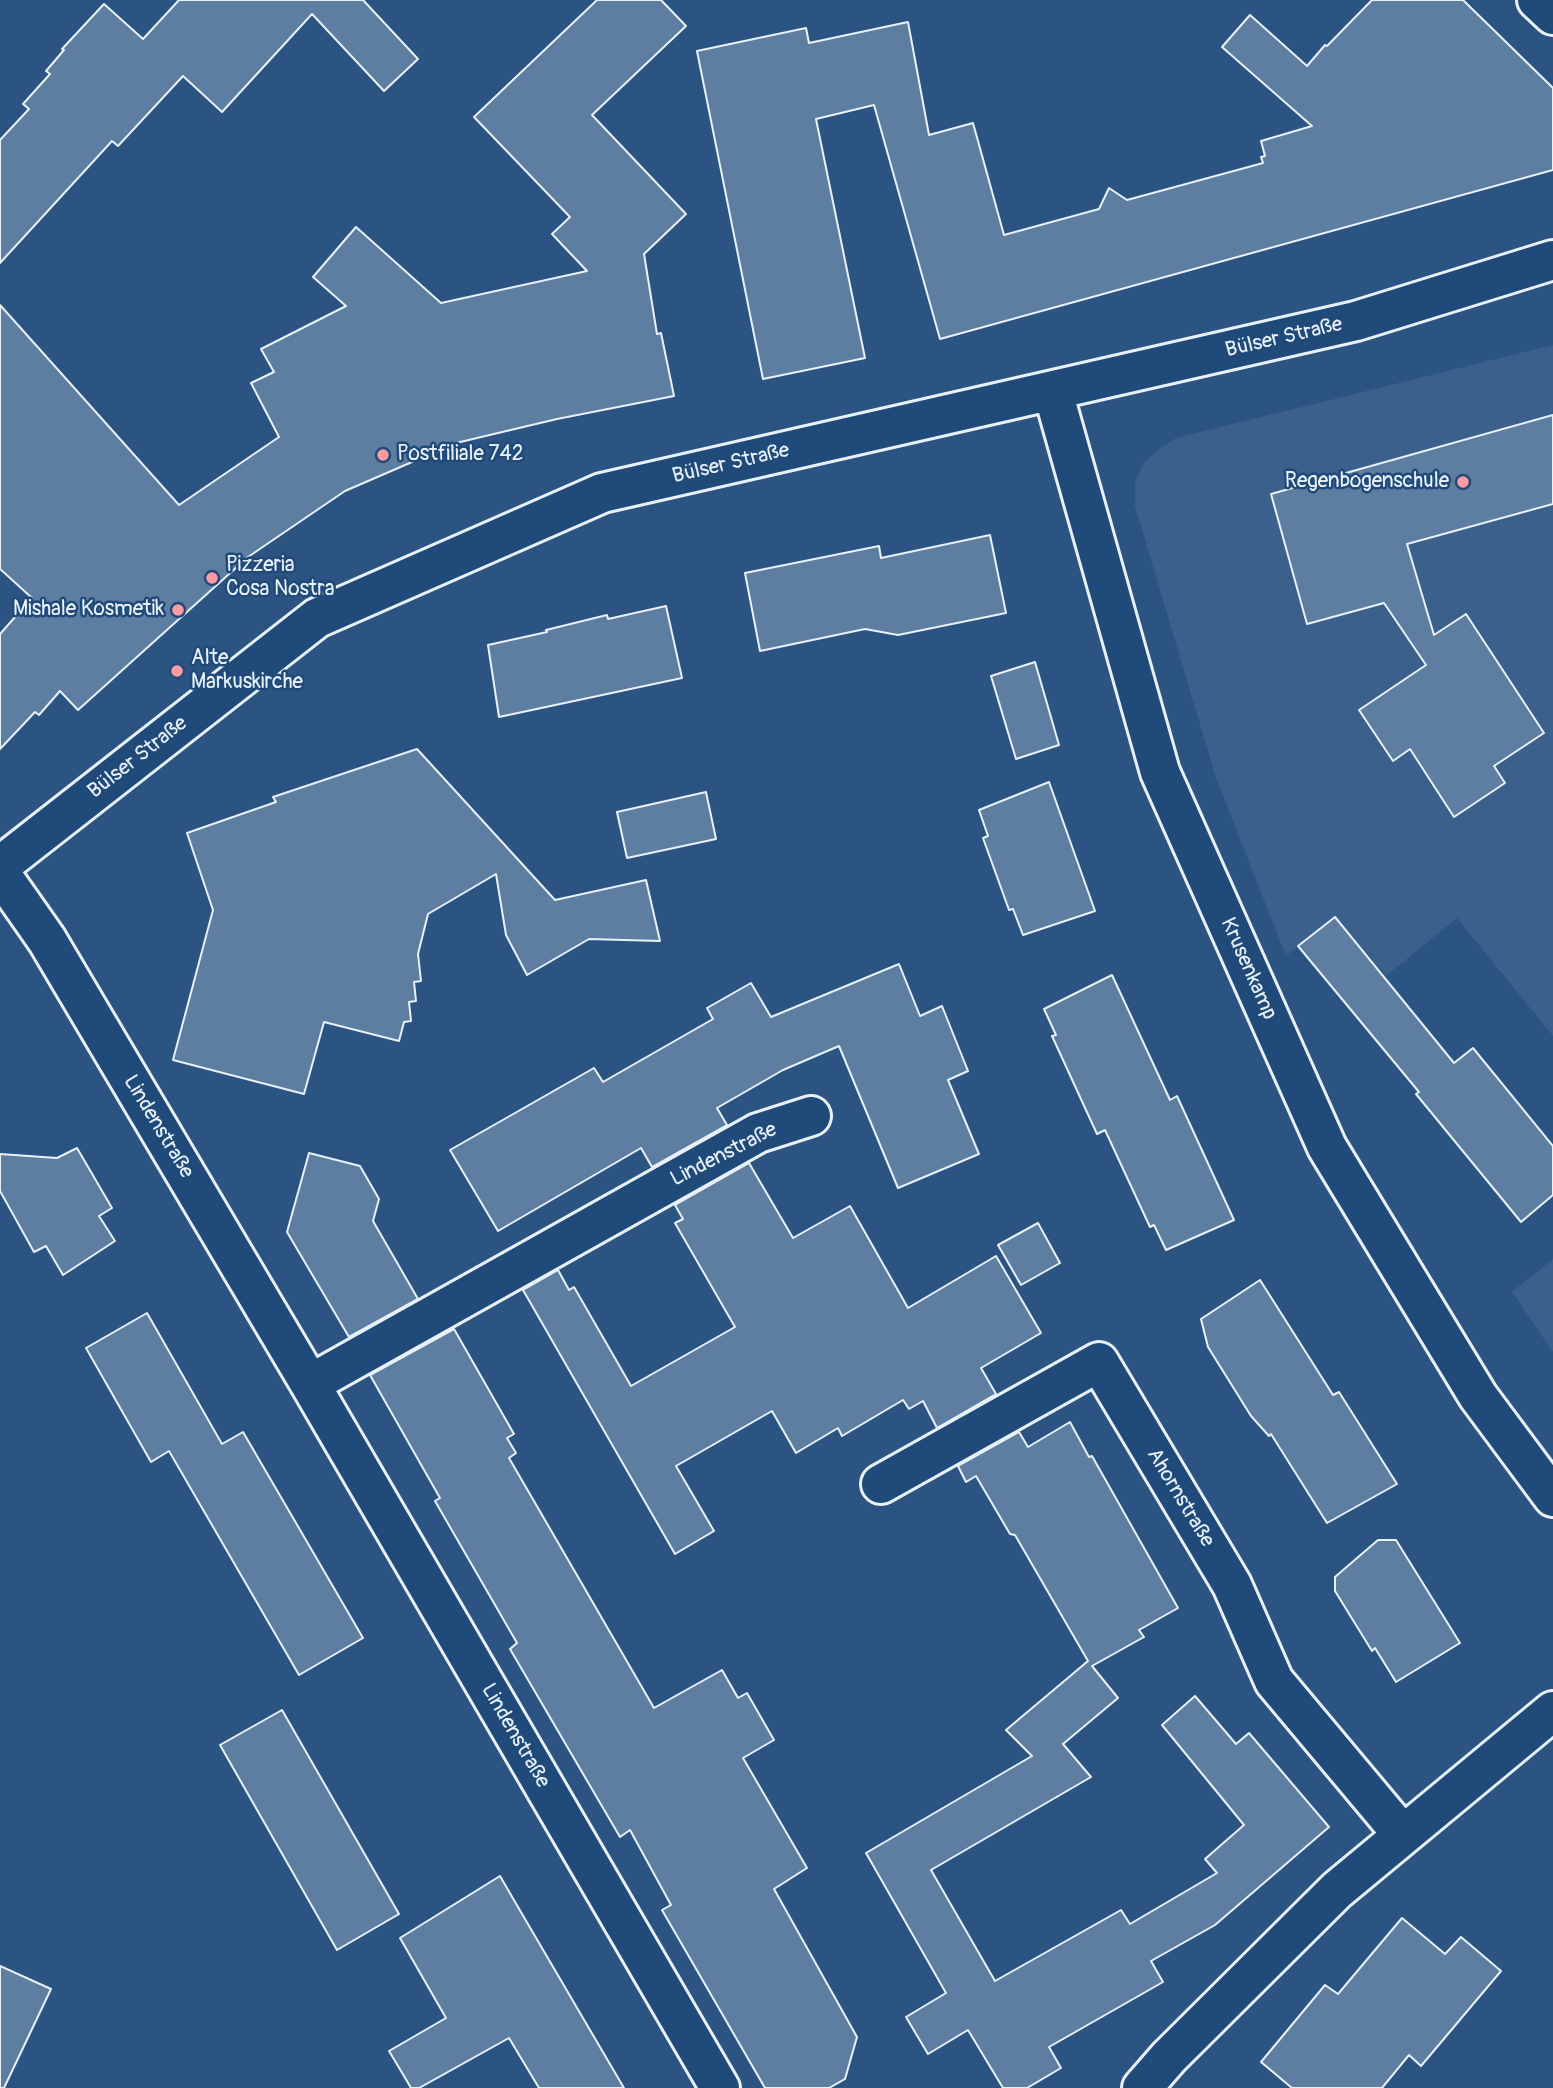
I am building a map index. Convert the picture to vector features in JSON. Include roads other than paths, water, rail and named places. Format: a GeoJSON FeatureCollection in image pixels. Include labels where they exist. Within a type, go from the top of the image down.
{"type":"FeatureCollection","features":[{"type":"Feature","properties":{"kind":"street"},"geometry":{"type":"LineString","coordinates":[[1537,0],[1553,15]]}},
{"type":"Feature","properties":{"kind":"street","name":"Bülser Straße"},"geometry":{"type":"LineString","coordinates":[[0,866],[317,618],[602,493],[1356,321],[1553,260]]}},
{"type":"Feature","properties":{"kind":"street","name":"Krusenkamp"},"geometry":{"type":"LineString","coordinates":[[1053,392],[1160,772],[1327,1147],[1478,1396],[1553,1497]]}},
{"type":"Feature","properties":{"kind":"street","name":"Lindenstraße"},"geometry":{"type":"LineString","coordinates":[[0,873],[47,940],[310,1384],[720,2088]]}},
{"type":"Feature","properties":{"kind":"street","name":"Lindenstraße"},"geometry":{"type":"LineString","coordinates":[[310,1384],[758,1133],[811,1116]]}},
{"type":"Feature","properties":{"kind":"street","name":"Ahornstraße"},"geometry":{"type":"LineString","coordinates":[[881,1484],[1099,1362],[1233,1585],[1274,1681],[1403,1835]]}},
{"type":"Feature","properties":{"kind":"street"},"geometry":{"type":"LineString","coordinates":[[1142,2088],[1169,2057],[1337,1890],[1553,1711]]}},
{"type":"Feature","properties":{"kind":"place","name":"Postfiliale 742"},"geometry":{"type":"Point","coordinates":[383,455]}},
{"type":"Feature","properties":{"kind":"place","name":"Regenbogenschule"},"geometry":{"type":"Point","coordinates":[1463,482]}},
{"type":"Feature","properties":{"kind":"place","name":"Pizzeria Cosa Nostra"},"geometry":{"type":"Point","coordinates":[212,578]}},
{"type":"Feature","properties":{"kind":"place","name":"Mishale Kosmetik"},"geometry":{"type":"Point","coordinates":[178,610]}},
{"type":"Feature","properties":{"kind":"place","name":"Alte Markuskirche"},"geometry":{"type":"Point","coordinates":[177,671]}}]}
